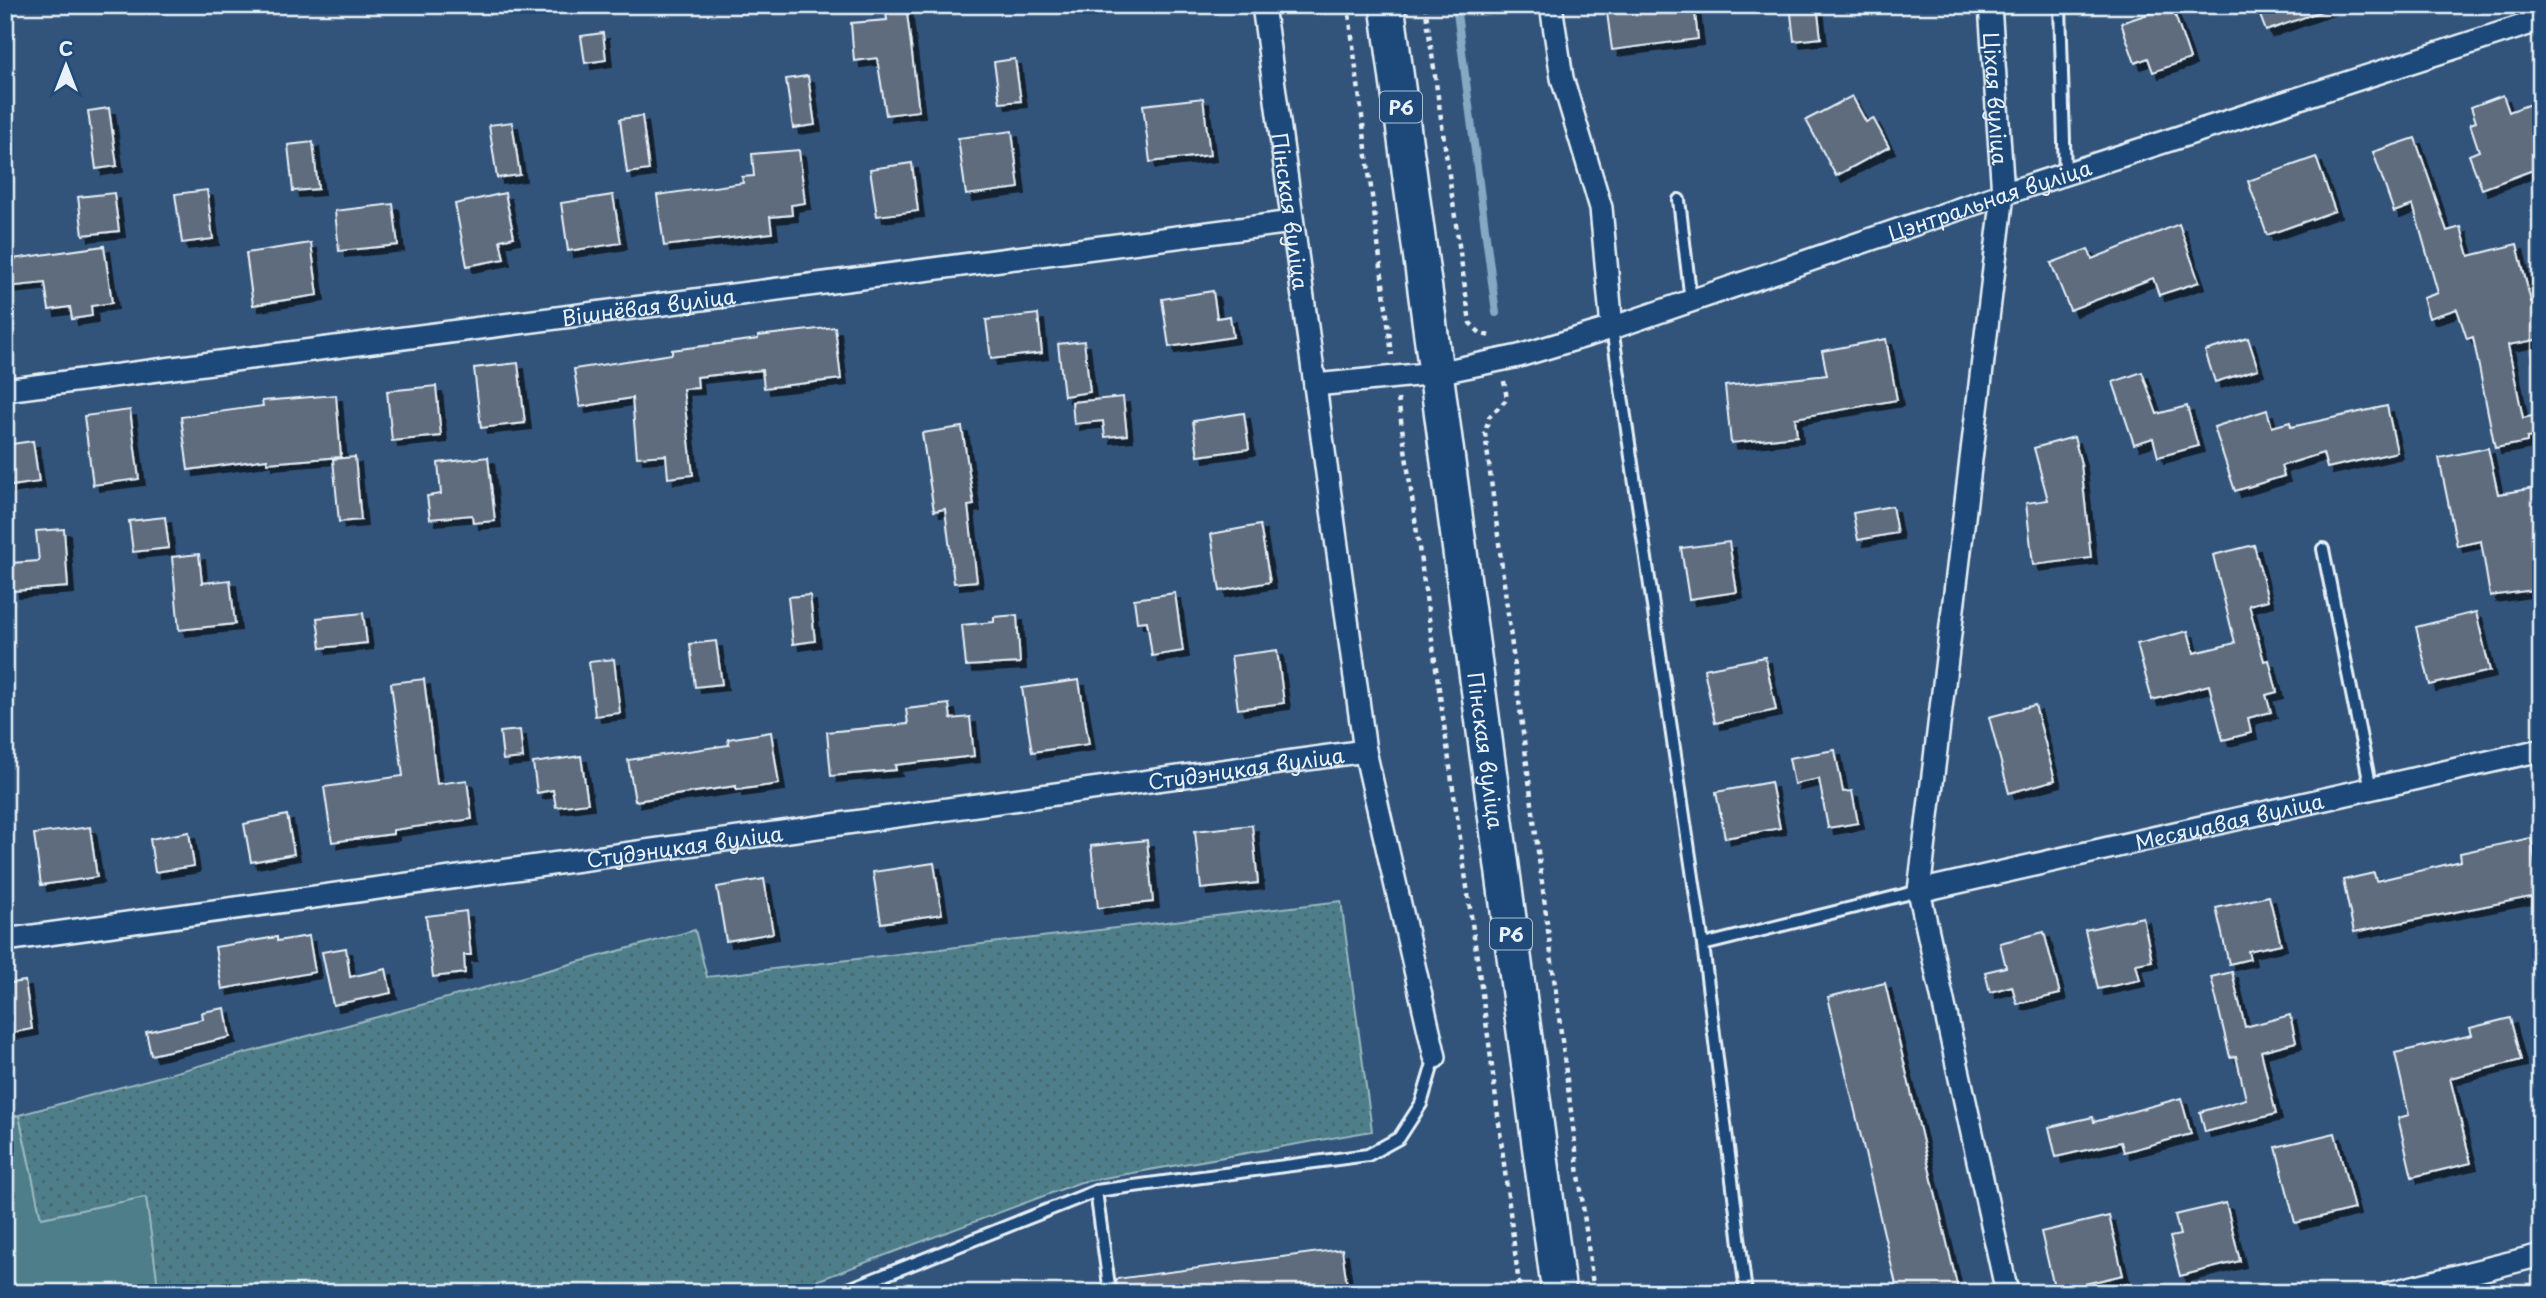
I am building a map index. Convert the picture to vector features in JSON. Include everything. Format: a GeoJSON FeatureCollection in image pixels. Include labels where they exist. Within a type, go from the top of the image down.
{"type":"FeatureCollection","features":[{"type":"Feature","properties":{"kind":"main road","name":"Пінская вуліца"},"geometry":{"type":"LineString","coordinates":[[1387,5],[1559,1293]]}},
{"type":"Feature","properties":{"kind":"street","name":"Пінская вуліца"},"geometry":{"type":"LineString","coordinates":[[1263,5],[1364,751],[1435,1057]]}},
{"type":"Feature","properties":{"kind":"street"},"geometry":{"type":"LineString","coordinates":[[1551,5],[1562,78],[1601,208],[1612,328]]}},
{"type":"Feature","properties":{"kind":"street","name":"Ціхая вуліца"},"geometry":{"type":"LineString","coordinates":[[1990,5],[2003,194],[1919,891],[2007,1293]]}},
{"type":"Feature","properties":{"kind":"street","name":"Цэнтральная вуліца"},"geometry":{"type":"LineString","coordinates":[[1315,385],[1437,373],[1501,360],[1612,328],[2003,194],[2541,20]]}},
{"type":"Feature","properties":{"kind":"street","name":"Вішнёвая вуліца"},"geometry":{"type":"LineString","coordinates":[[5,390],[1292,222]]}},
{"type":"Feature","properties":{"kind":"street","name":"Месяцавая вуліца"},"geometry":{"type":"LineString","coordinates":[[1919,891],[2541,750]]}},
{"type":"Feature","properties":{"kind":"street","name":"Студэнцкая вуліца"},"geometry":{"type":"LineString","coordinates":[[5,940],[1364,751]]}},
{"type":"Feature","properties":{"kind":"street"},"geometry":{"type":"LineString","coordinates":[[2389,1293],[2541,1255]]}},
{"type":"Feature","properties":{"kind":"lane"},"geometry":{"type":"LineString","coordinates":[[2060,5],[2065,176]]}},
{"type":"Feature","properties":{"kind":"lane"},"geometry":{"type":"LineString","coordinates":[[1679,200],[1691,301]]}},
{"type":"Feature","properties":{"kind":"lane"},"geometry":{"type":"LineString","coordinates":[[1612,328],[1703,945],[1746,1293]]}},
{"type":"Feature","properties":{"kind":"lane"},"geometry":{"type":"LineString","coordinates":[[2323,549],[2371,789]]}},
{"type":"Feature","properties":{"kind":"lane"},"geometry":{"type":"LineString","coordinates":[[1703,945],[1919,891]]}},
{"type":"Feature","properties":{"kind":"lane"},"geometry":{"type":"LineString","coordinates":[[839,1293],[1096,1191],[1368,1155],[1399,1138],[1420,1104],[1435,1057]]}},
{"type":"Feature","properties":{"kind":"lane"},"geometry":{"type":"LineString","coordinates":[[1096,1191],[1110,1293]]}},
{"type":"Feature","properties":{"kind":"path"},"geometry":{"type":"LineString","coordinates":[[1348,5],[1395,377],[1489,1043],[1520,1293]]}},
{"type":"Feature","properties":{"kind":"path"},"geometry":{"type":"LineString","coordinates":[[1426,5],[1470,323],[1481,334],[1496,337],[1507,399],[1489,417],[1485,433],[1594,1293]]}},
{"type":"Feature","properties":{"kind":"green space"},"geometry":{"type":"Polygon","coordinates":[[[1341,901],[1372,1131],[1081,1182],[784,1293],[159,1293],[146,1197],[41,1218],[19,1115],[695,930],[707,977],[1341,901]]]}},
{"type":"Feature","properties":{"kind":"green space"},"geometry":{"type":"Polygon","coordinates":[[[19,1115],[41,1218],[146,1196],[159,1293],[5,1293],[5,1119],[19,1115]]]}},
{"type":"Feature","properties":{"kind":"building"},"geometry":{"type":"Polygon","coordinates":[[[885,5],[906,5],[919,111],[886,115],[877,58],[854,61],[851,23],[887,20],[885,5]]]}},
{"type":"Feature","properties":{"kind":"building"},"geometry":{"type":"Polygon","coordinates":[[[1606,5],[1694,5],[1698,39],[1612,50],[1606,5]]]}},
{"type":"Feature","properties":{"kind":"building"},"geometry":{"type":"Polygon","coordinates":[[[1790,5],[1817,5],[1821,38],[1794,41],[1790,5]]]}},
{"type":"Feature","properties":{"kind":"building"},"geometry":{"type":"Polygon","coordinates":[[[2256,5],[2329,5],[2330,8],[2266,31],[2256,5]]]}},
{"type":"Feature","properties":{"kind":"building"},"geometry":{"type":"Polygon","coordinates":[[[2172,6],[2190,59],[2153,72],[2148,58],[2135,63],[2121,23],[2172,6]]]}},
{"type":"Feature","properties":{"kind":"building"},"geometry":{"type":"Polygon","coordinates":[[[603,33],[606,60],[585,63],[581,36],[603,33]]]}},
{"type":"Feature","properties":{"kind":"building"},"geometry":{"type":"Polygon","coordinates":[[[1015,59],[1021,101],[1000,103],[994,62],[1015,59]]]}},
{"type":"Feature","properties":{"kind":"building"},"geometry":{"type":"Polygon","coordinates":[[[808,76],[815,125],[793,128],[786,79],[808,76]]]}},
{"type":"Feature","properties":{"kind":"building"},"geometry":{"type":"Polygon","coordinates":[[[2503,95],[2509,112],[2541,100],[2541,167],[2482,189],[2469,155],[2479,151],[2470,124],[2476,122],[2471,107],[2503,95]]]}},
{"type":"Feature","properties":{"kind":"building"},"geometry":{"type":"Polygon","coordinates":[[[1852,96],[1866,122],[1873,118],[1889,147],[1836,176],[1806,120],[1852,96]]]}},
{"type":"Feature","properties":{"kind":"building"},"geometry":{"type":"Polygon","coordinates":[[[1203,98],[1210,155],[1150,162],[1143,105],[1203,98]]]}},
{"type":"Feature","properties":{"kind":"building"},"geometry":{"type":"Polygon","coordinates":[[[109,108],[117,166],[96,169],[88,111],[109,108]]]}},
{"type":"Feature","properties":{"kind":"building"},"geometry":{"type":"Polygon","coordinates":[[[642,116],[649,170],[627,173],[620,119],[642,116]]]}},
{"type":"Feature","properties":{"kind":"building"},"geometry":{"type":"Polygon","coordinates":[[[512,122],[520,175],[497,178],[489,125],[512,122]]]}},
{"type":"Feature","properties":{"kind":"building"},"geometry":{"type":"Polygon","coordinates":[[[1012,131],[1019,188],[966,195],[958,138],[1012,131]]]}},
{"type":"Feature","properties":{"kind":"building"},"geometry":{"type":"Polygon","coordinates":[[[2415,138],[2447,231],[2461,227],[2469,256],[2517,244],[2531,302],[2541,300],[2541,339],[2508,345],[2523,418],[2541,414],[2541,435],[2527,438],[2527,442],[2495,448],[2473,337],[2467,339],[2457,309],[2429,318],[2423,298],[2438,293],[2413,205],[2394,212],[2373,152],[2415,138]]]}},
{"type":"Feature","properties":{"kind":"building"},"geometry":{"type":"Polygon","coordinates":[[[313,142],[318,189],[293,191],[288,145],[313,142]]]}},
{"type":"Feature","properties":{"kind":"building"},"geometry":{"type":"Polygon","coordinates":[[[799,150],[805,203],[791,205],[792,215],[770,217],[772,233],[664,246],[657,195],[743,183],[742,177],[754,176],[752,154],[799,150]]]}},
{"type":"Feature","properties":{"kind":"building"},"geometry":{"type":"Polygon","coordinates":[[[2316,157],[2335,211],[2267,235],[2248,181],[2316,157]]]}},
{"type":"Feature","properties":{"kind":"building"},"geometry":{"type":"Polygon","coordinates":[[[912,163],[918,211],[877,216],[870,169],[912,163]]]}},
{"type":"Feature","properties":{"kind":"building"},"geometry":{"type":"Polygon","coordinates":[[[207,190],[213,239],[182,243],[175,194],[207,190]]]}},
{"type":"Feature","properties":{"kind":"building"},"geometry":{"type":"Polygon","coordinates":[[[114,193],[119,231],[83,235],[78,197],[114,193]]]}},
{"type":"Feature","properties":{"kind":"building"},"geometry":{"type":"Polygon","coordinates":[[[505,193],[514,237],[500,240],[504,259],[467,266],[455,204],[505,193]]]}},
{"type":"Feature","properties":{"kind":"building"},"geometry":{"type":"Polygon","coordinates":[[[613,195],[621,243],[568,251],[561,203],[613,195]]]}},
{"type":"Feature","properties":{"kind":"building"},"geometry":{"type":"Polygon","coordinates":[[[393,204],[398,245],[339,251],[335,211],[393,204]]]}},
{"type":"Feature","properties":{"kind":"building"},"geometry":{"type":"Polygon","coordinates":[[[2179,224],[2199,282],[2159,295],[2153,278],[2070,310],[2051,263],[2088,249],[2092,259],[2179,224]]]}},
{"type":"Feature","properties":{"kind":"building"},"geometry":{"type":"Polygon","coordinates":[[[311,243],[318,295],[253,305],[246,253],[311,243]]]}},
{"type":"Feature","properties":{"kind":"building"},"geometry":{"type":"Polygon","coordinates":[[[104,246],[112,303],[91,306],[92,316],[72,319],[70,307],[49,310],[45,283],[7,287],[5,260],[104,246]]]}},
{"type":"Feature","properties":{"kind":"building"},"geometry":{"type":"Polygon","coordinates":[[[1213,291],[1217,318],[1230,316],[1233,337],[1169,347],[1162,299],[1213,291]]]}},
{"type":"Feature","properties":{"kind":"building"},"geometry":{"type":"Polygon","coordinates":[[[1038,314],[1042,353],[991,359],[986,320],[1038,314]]]}},
{"type":"Feature","properties":{"kind":"building"},"geometry":{"type":"Polygon","coordinates":[[[835,327],[841,379],[764,388],[762,370],[697,377],[698,388],[683,389],[693,475],[668,478],[666,455],[637,457],[632,398],[580,407],[574,369],[672,354],[672,350],[758,339],[758,336],[835,327]]]}},
{"type":"Feature","properties":{"kind":"building"},"geometry":{"type":"Polygon","coordinates":[[[2248,338],[2258,369],[2215,382],[2205,351],[2248,338]]]}},
{"type":"Feature","properties":{"kind":"building"},"geometry":{"type":"Polygon","coordinates":[[[1886,339],[1897,400],[1795,418],[1797,436],[1731,443],[1725,386],[1827,375],[1822,351],[1886,339]]]}},
{"type":"Feature","properties":{"kind":"building"},"geometry":{"type":"Polygon","coordinates":[[[1084,341],[1090,392],[1064,396],[1058,344],[1084,341]]]}},
{"type":"Feature","properties":{"kind":"building"},"geometry":{"type":"Polygon","coordinates":[[[518,363],[525,423],[481,428],[474,368],[518,363]]]}},
{"type":"Feature","properties":{"kind":"building"},"geometry":{"type":"Polygon","coordinates":[[[2142,372],[2157,414],[2187,406],[2198,446],[2158,457],[2153,438],[2134,444],[2113,382],[2142,372]]]}},
{"type":"Feature","properties":{"kind":"building"},"geometry":{"type":"Polygon","coordinates":[[[436,386],[441,436],[392,441],[387,391],[436,386]]]}},
{"type":"Feature","properties":{"kind":"building"},"geometry":{"type":"Polygon","coordinates":[[[336,395],[341,457],[267,463],[267,459],[188,470],[181,417],[263,406],[262,401],[336,395]]]}},
{"type":"Feature","properties":{"kind":"building"},"geometry":{"type":"Polygon","coordinates":[[[1123,397],[1127,435],[1105,437],[1103,421],[1074,424],[1072,402],[1123,397]]]}},
{"type":"Feature","properties":{"kind":"building"},"geometry":{"type":"Polygon","coordinates":[[[2387,406],[2397,452],[2327,468],[2323,453],[2281,466],[2284,476],[2235,491],[2214,427],[2267,410],[2272,427],[2290,422],[2291,427],[2387,406]]]}},
{"type":"Feature","properties":{"kind":"building"},"geometry":{"type":"Polygon","coordinates":[[[130,410],[139,479],[93,485],[84,416],[130,410]]]}},
{"type":"Feature","properties":{"kind":"building"},"geometry":{"type":"Polygon","coordinates":[[[1244,413],[1249,449],[1198,456],[1193,421],[1244,413]]]}},
{"type":"Feature","properties":{"kind":"building"},"geometry":{"type":"Polygon","coordinates":[[[962,427],[974,505],[968,506],[977,581],[954,583],[945,509],[934,511],[922,433],[962,427]]]}},
{"type":"Feature","properties":{"kind":"building"},"geometry":{"type":"Polygon","coordinates":[[[2074,437],[2081,464],[2091,558],[2033,565],[2026,503],[2048,500],[2034,448],[2074,437]]]}},
{"type":"Feature","properties":{"kind":"building"},"geometry":{"type":"Polygon","coordinates":[[[33,441],[39,482],[5,487],[5,445],[33,441]]]}},
{"type":"Feature","properties":{"kind":"building"},"geometry":{"type":"Polygon","coordinates":[[[2488,448],[2498,494],[2541,487],[2541,589],[2490,596],[2481,541],[2457,546],[2439,458],[2488,448]]]}},
{"type":"Feature","properties":{"kind":"building"},"geometry":{"type":"Polygon","coordinates":[[[355,457],[361,520],[339,522],[333,459],[355,457]]]}},
{"type":"Feature","properties":{"kind":"building"},"geometry":{"type":"Polygon","coordinates":[[[488,457],[495,521],[473,523],[472,515],[430,519],[427,496],[441,494],[438,463],[488,457]]]}},
{"type":"Feature","properties":{"kind":"building"},"geometry":{"type":"Polygon","coordinates":[[[1892,506],[1897,533],[1858,540],[1853,513],[1892,506]]]}},
{"type":"Feature","properties":{"kind":"building"},"geometry":{"type":"Polygon","coordinates":[[[165,517],[169,548],[133,552],[129,521],[165,517]]]}},
{"type":"Feature","properties":{"kind":"building"},"geometry":{"type":"Polygon","coordinates":[[[1260,525],[1270,582],[1220,591],[1211,534],[1260,525]]]}},
{"type":"Feature","properties":{"kind":"building"},"geometry":{"type":"Polygon","coordinates":[[[64,529],[68,587],[13,591],[11,563],[39,561],[36,531],[64,529]]]}},
{"type":"Feature","properties":{"kind":"building"},"geometry":{"type":"Polygon","coordinates":[[[1729,542],[1737,592],[1689,599],[1681,548],[1729,542]]]}},
{"type":"Feature","properties":{"kind":"building"},"geometry":{"type":"Polygon","coordinates":[[[2254,545],[2268,600],[2249,605],[2264,661],[2269,660],[2277,692],[2266,695],[2271,712],[2248,718],[2251,733],[2223,740],[2209,685],[2152,700],[2137,644],[2188,631],[2194,653],[2235,643],[2213,555],[2254,545]]]}},
{"type":"Feature","properties":{"kind":"building"},"geometry":{"type":"Polygon","coordinates":[[[199,554],[202,583],[230,580],[235,624],[179,630],[172,557],[199,554]]]}},
{"type":"Feature","properties":{"kind":"building"},"geometry":{"type":"Polygon","coordinates":[[[1175,593],[1183,651],[1152,656],[1147,621],[1137,622],[1134,599],[1175,593]]]}},
{"type":"Feature","properties":{"kind":"building"},"geometry":{"type":"Polygon","coordinates":[[[810,595],[815,641],[793,644],[788,597],[810,595]]]}},
{"type":"Feature","properties":{"kind":"building"},"geometry":{"type":"Polygon","coordinates":[[[2476,612],[2490,671],[2430,685],[2416,627],[2476,612]]]}},
{"type":"Feature","properties":{"kind":"building"},"geometry":{"type":"Polygon","coordinates":[[[363,613],[367,643],[321,648],[317,618],[363,613]]]}},
{"type":"Feature","properties":{"kind":"building"},"geometry":{"type":"Polygon","coordinates":[[[1017,615],[1020,663],[966,666],[962,625],[994,622],[994,617],[1017,615]]]}},
{"type":"Feature","properties":{"kind":"building"},"geometry":{"type":"Polygon","coordinates":[[[716,641],[722,684],[695,687],[690,644],[716,641]]]}},
{"type":"Feature","properties":{"kind":"building"},"geometry":{"type":"Polygon","coordinates":[[[1277,650],[1284,703],[1238,709],[1231,656],[1277,650]]]}},
{"type":"Feature","properties":{"kind":"building"},"geometry":{"type":"Polygon","coordinates":[[[1765,657],[1776,710],[1715,723],[1704,669],[1765,657]]]}},
{"type":"Feature","properties":{"kind":"building"},"geometry":{"type":"Polygon","coordinates":[[[614,659],[620,713],[595,716],[589,662],[614,659]]]}},
{"type":"Feature","properties":{"kind":"building"},"geometry":{"type":"Polygon","coordinates":[[[424,679],[437,784],[467,780],[472,819],[332,842],[324,787],[403,776],[391,683],[424,679]]]}},
{"type":"Feature","properties":{"kind":"building"},"geometry":{"type":"Polygon","coordinates":[[[1079,680],[1089,744],[1032,752],[1022,688],[1079,680]]]}},
{"type":"Feature","properties":{"kind":"building"},"geometry":{"type":"Polygon","coordinates":[[[949,704],[951,719],[970,717],[974,756],[895,765],[896,770],[831,776],[827,732],[908,724],[906,709],[949,704]]]}},
{"type":"Feature","properties":{"kind":"building"},"geometry":{"type":"Polygon","coordinates":[[[2035,705],[2055,780],[2009,793],[1989,717],[2035,705]]]}},
{"type":"Feature","properties":{"kind":"building"},"geometry":{"type":"Polygon","coordinates":[[[520,730],[523,758],[503,760],[500,732],[520,730]]]}},
{"type":"Feature","properties":{"kind":"building"},"geometry":{"type":"Polygon","coordinates":[[[771,732],[779,784],[736,790],[736,786],[635,801],[628,760],[729,745],[728,739],[771,732]]]}},
{"type":"Feature","properties":{"kind":"building"},"geometry":{"type":"Polygon","coordinates":[[[1835,750],[1843,792],[1852,791],[1858,823],[1828,828],[1819,779],[1794,784],[1789,758],[1835,750]]]}},
{"type":"Feature","properties":{"kind":"building"},"geometry":{"type":"Polygon","coordinates":[[[581,756],[588,803],[556,807],[553,790],[537,793],[533,763],[581,756]]]}},
{"type":"Feature","properties":{"kind":"building"},"geometry":{"type":"Polygon","coordinates":[[[1771,782],[1780,828],[1725,838],[1716,792],[1771,782]]]}},
{"type":"Feature","properties":{"kind":"building"},"geometry":{"type":"Polygon","coordinates":[[[287,815],[294,854],[251,862],[244,824],[287,815]]]}},
{"type":"Feature","properties":{"kind":"building"},"geometry":{"type":"Polygon","coordinates":[[[1252,825],[1258,883],[1201,889],[1195,831],[1252,825]]]}},
{"type":"Feature","properties":{"kind":"building"},"geometry":{"type":"Polygon","coordinates":[[[90,827],[97,877],[41,885],[34,834],[90,827]]]}},
{"type":"Feature","properties":{"kind":"building"},"geometry":{"type":"Polygon","coordinates":[[[189,832],[194,866],[155,872],[150,839],[189,832]]]}},
{"type":"Feature","properties":{"kind":"building"},"geometry":{"type":"Polygon","coordinates":[[[2531,838],[2541,895],[2354,932],[2343,880],[2374,873],[2376,881],[2461,861],[2460,853],[2531,838]]]}},
{"type":"Feature","properties":{"kind":"building"},"geometry":{"type":"Polygon","coordinates":[[[1147,840],[1153,902],[1098,908],[1091,846],[1147,840]]]}},
{"type":"Feature","properties":{"kind":"building"},"geometry":{"type":"Polygon","coordinates":[[[934,863],[942,914],[881,923],[873,872],[934,863]]]}},
{"type":"Feature","properties":{"kind":"building"},"geometry":{"type":"Polygon","coordinates":[[[764,879],[773,933],[726,941],[717,887],[764,879]]]}},
{"type":"Feature","properties":{"kind":"building"},"geometry":{"type":"Polygon","coordinates":[[[2269,896],[2281,944],[2248,951],[2250,959],[2229,964],[2216,908],[2269,896]]]}},
{"type":"Feature","properties":{"kind":"building"},"geometry":{"type":"Polygon","coordinates":[[[466,911],[471,955],[464,955],[465,973],[433,977],[426,916],[466,911]]]}},
{"type":"Feature","properties":{"kind":"building"},"geometry":{"type":"Polygon","coordinates":[[[2143,917],[2152,961],[2136,964],[2140,980],[2098,989],[2085,930],[2143,917]]]}},
{"type":"Feature","properties":{"kind":"building"},"geometry":{"type":"Polygon","coordinates":[[[2044,932],[2060,994],[2017,1004],[2012,986],[1990,992],[1985,972],[2006,967],[2000,943],[2044,932]]]}},
{"type":"Feature","properties":{"kind":"building"},"geometry":{"type":"Polygon","coordinates":[[[309,936],[315,972],[222,989],[215,947],[277,937],[277,941],[309,936]]]}},
{"type":"Feature","properties":{"kind":"building"},"geometry":{"type":"Polygon","coordinates":[[[346,948],[350,977],[386,969],[391,993],[333,1005],[322,952],[346,948]]]}},
{"type":"Feature","properties":{"kind":"building"},"geometry":{"type":"Polygon","coordinates":[[[2232,972],[2245,1027],[2290,1015],[2296,1042],[2261,1051],[2276,1114],[2205,1132],[2200,1112],[2246,1099],[2236,1056],[2230,1057],[2211,977],[2232,972]]]}},
{"type":"Feature","properties":{"kind":"building"},"geometry":{"type":"Polygon","coordinates":[[[25,981],[32,1029],[5,1034],[5,984],[25,981]]]}},
{"type":"Feature","properties":{"kind":"building"},"geometry":{"type":"Polygon","coordinates":[[[1885,983],[1959,1293],[1898,1293],[1828,997],[1885,983]]]}},
{"type":"Feature","properties":{"kind":"building"},"geometry":{"type":"Polygon","coordinates":[[[225,1008],[230,1037],[151,1055],[146,1032],[203,1019],[202,1012],[225,1008]]]}},
{"type":"Feature","properties":{"kind":"building"},"geometry":{"type":"Polygon","coordinates":[[[2510,1018],[2521,1060],[2450,1078],[2471,1163],[2412,1177],[2398,1118],[2409,1115],[2395,1053],[2472,1035],[2470,1028],[2510,1018]]]}},
{"type":"Feature","properties":{"kind":"building"},"geometry":{"type":"Polygon","coordinates":[[[2181,1098],[2191,1134],[2124,1152],[2121,1142],[2056,1157],[2049,1127],[2093,1117],[2094,1122],[2181,1098]]]}},
{"type":"Feature","properties":{"kind":"building"},"geometry":{"type":"Polygon","coordinates":[[[2335,1133],[2354,1209],[2295,1223],[2276,1147],[2335,1133]]]}},
{"type":"Feature","properties":{"kind":"building"},"geometry":{"type":"Polygon","coordinates":[[[2226,1203],[2240,1261],[2180,1276],[2170,1237],[2180,1235],[2175,1215],[2226,1203]]]}},
{"type":"Feature","properties":{"kind":"building"},"geometry":{"type":"Polygon","coordinates":[[[2109,1216],[2123,1275],[2055,1291],[2041,1232],[2109,1216]]]}},
{"type":"Feature","properties":{"kind":"building"},"geometry":{"type":"Polygon","coordinates":[[[1342,1249],[1348,1293],[1118,1293],[1116,1279],[1342,1249]]]}},
{"type":"Feature","properties":{"kind":"waterway"},"geometry":{"type":"LineString","coordinates":[[1456,5],[1496,313]]}}]}
